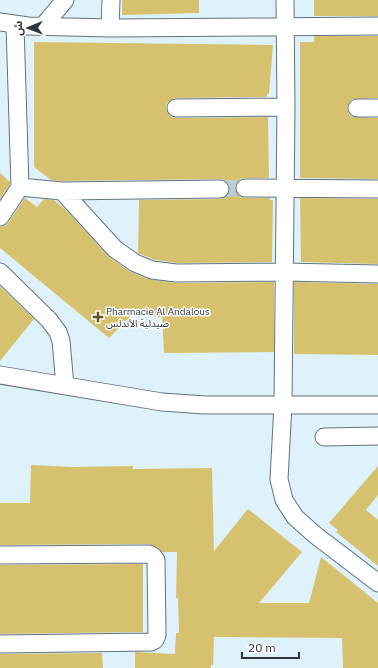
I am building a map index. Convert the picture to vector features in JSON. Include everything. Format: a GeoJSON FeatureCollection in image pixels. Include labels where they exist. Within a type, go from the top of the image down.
{"type":"FeatureCollection","features":[{"type":"Feature","properties":{"kind":"street"},"geometry":{"type":"LineString","coordinates":[[43,26],[65,0]]}},
{"type":"Feature","properties":{"kind":"street"},"geometry":{"type":"LineString","coordinates":[[110,28],[111,0]]}},
{"type":"Feature","properties":{"kind":"street"},"geometry":{"type":"LineString","coordinates":[[285,0],[286,107],[283,405],[280,480],[284,500],[295,517],[309,530],[378,583]]}},
{"type":"Feature","properties":{"kind":"street"},"geometry":{"type":"LineString","coordinates":[[0,217],[20,187],[8,23],[43,26],[110,28],[378,26]]}},
{"type":"Feature","properties":{"kind":"street"},"geometry":{"type":"LineString","coordinates":[[176,108],[286,107]]}},
{"type":"Feature","properties":{"kind":"street"},"geometry":{"type":"LineString","coordinates":[[357,108],[378,108]]}},
{"type":"Feature","properties":{"kind":"street"},"geometry":{"type":"LineString","coordinates":[[20,187],[62,191],[220,188]]}},
{"type":"Feature","properties":{"kind":"street"},"geometry":{"type":"LineString","coordinates":[[245,188],[378,189]]}},
{"type":"Feature","properties":{"kind":"street"},"geometry":{"type":"LineString","coordinates":[[62,191],[115,249],[135,263],[152,270],[176,273],[284,272],[378,274]]}},
{"type":"Feature","properties":{"kind":"street"},"geometry":{"type":"LineString","coordinates":[[0,272],[49,320],[58,332],[61,341],[65,386]]}},
{"type":"Feature","properties":{"kind":"street"},"geometry":{"type":"LineString","coordinates":[[0,375],[162,402],[205,405],[378,405]]}},
{"type":"Feature","properties":{"kind":"street"},"geometry":{"type":"LineString","coordinates":[[324,437],[378,436]]}},
{"type":"Feature","properties":{"kind":"street"},"geometry":{"type":"LineString","coordinates":[[0,555],[149,554],[156,560],[157,635],[155,640],[151,642],[0,644]]}},
{"type":"Feature","properties":{"kind":"building"},"geometry":{"type":"Polygon","coordinates":[[[122,0],[199,0],[199,13],[122,15],[122,0]]]}},
{"type":"Feature","properties":{"kind":"building"},"geometry":{"type":"Polygon","coordinates":[[[314,0],[378,0],[378,16],[314,16],[314,0]]]}},
{"type":"Feature","properties":{"kind":"building"},"geometry":{"type":"Polygon","coordinates":[[[314,36],[378,36],[378,98],[352,99],[347,108],[348,113],[352,117],[378,118],[378,179],[300,178],[300,42],[314,42],[314,36]]]}},
{"type":"Feature","properties":{"kind":"building"},"geometry":{"type":"Polygon","coordinates":[[[34,42],[273,45],[269,94],[267,94],[267,97],[176,98],[167,103],[166,108],[171,117],[176,118],[268,117],[269,178],[240,179],[235,188],[240,197],[270,198],[270,200],[273,200],[272,262],[177,263],[155,260],[138,253],[139,200],[221,199],[229,194],[229,184],[225,180],[62,181],[51,180],[34,167],[34,42]]]}},
{"type":"Feature","properties":{"kind":"building"},"geometry":{"type":"Polygon","coordinates":[[[0,173],[10,182],[10,184],[0,199],[0,173]]]}},
{"type":"Feature","properties":{"kind":"building"},"geometry":{"type":"Polygon","coordinates":[[[25,198],[37,207],[44,199],[54,200],[67,211],[109,257],[129,271],[148,279],[176,283],[274,282],[274,352],[164,353],[162,317],[133,314],[109,338],[0,248],[0,227],[5,226],[8,223],[25,198]]]}},
{"type":"Feature","properties":{"kind":"building"},"geometry":{"type":"Polygon","coordinates":[[[300,198],[378,199],[378,264],[301,262],[300,198]]]}},
{"type":"Feature","properties":{"kind":"building"},"geometry":{"type":"Polygon","coordinates":[[[294,282],[378,284],[378,355],[294,354],[294,282]]]}},
{"type":"Feature","properties":{"kind":"building"},"geometry":{"type":"Polygon","coordinates":[[[0,286],[34,319],[0,361],[0,286]]]}},
{"type":"Feature","properties":{"kind":"building"},"geometry":{"type":"Polygon","coordinates":[[[31,465],[73,467],[133,466],[133,469],[212,468],[214,551],[248,509],[302,552],[259,603],[309,603],[321,557],[378,603],[378,668],[343,668],[342,638],[214,637],[213,665],[211,665],[211,668],[135,668],[135,652],[175,654],[176,633],[179,633],[178,598],[176,598],[177,552],[162,552],[157,547],[149,544],[0,545],[0,503],[30,503],[31,465]]]}},
{"type":"Feature","properties":{"kind":"building"},"geometry":{"type":"Polygon","coordinates":[[[378,466],[378,495],[366,510],[378,520],[378,566],[336,532],[338,530],[329,523],[378,466]]]}},
{"type":"Feature","properties":{"kind":"building"},"geometry":{"type":"Polygon","coordinates":[[[143,564],[143,632],[0,634],[0,565],[143,564]]]}},
{"type":"Feature","properties":{"kind":"building"},"geometry":{"type":"Polygon","coordinates":[[[102,653],[103,668],[0,668],[0,654],[102,653]]]}},
{"type":"Feature","properties":{"kind":"tunnel"},"geometry":{"type":"LineString","coordinates":[[220,189],[245,188]]}},
{"type":"Feature","properties":{"kind":"place","name":"Pharmacie Al Andalous صيدلية الأندلس"},"geometry":{"type":"Point","coordinates":[98,317]}}]}
